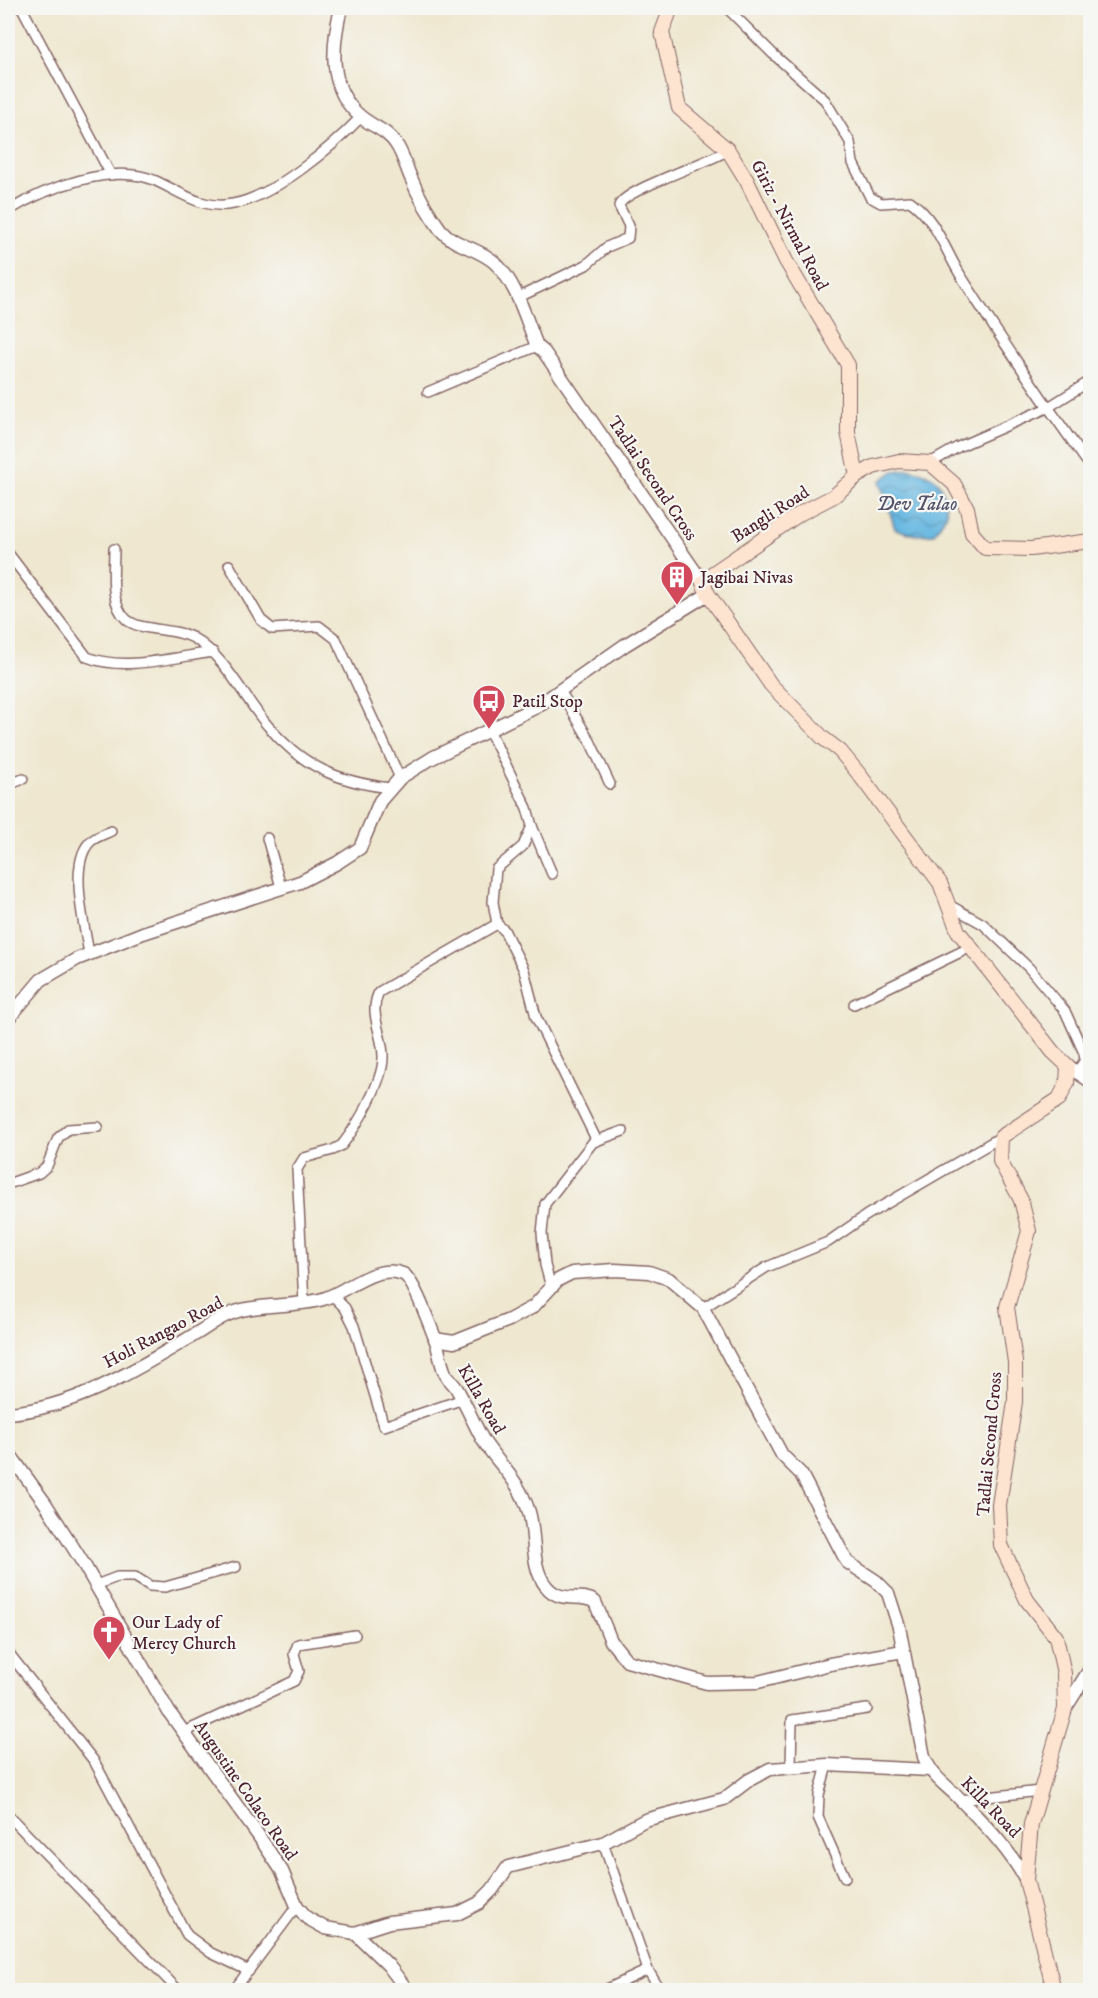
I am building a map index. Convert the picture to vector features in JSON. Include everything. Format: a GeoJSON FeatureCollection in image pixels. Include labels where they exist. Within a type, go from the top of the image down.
{"type":"FeatureCollection","features":[{"type":"Feature","properties":{"kind":"main road","name":"Giriz - Nirmal Road"},"geometry":{"type":"LineString","coordinates":[[671,8],[662,33],[679,108],[728,150],[747,181],[786,261],[848,365],[848,432],[857,476]]}},
{"type":"Feature","properties":{"kind":"main road","name":"Bangli Road"},"geometry":{"type":"LineString","coordinates":[[705,589],[713,573],[791,520],[834,496],[857,476],[873,467],[899,461],[930,463]]}},
{"type":"Feature","properties":{"kind":"main road"},"geometry":{"type":"LineString","coordinates":[[930,463],[954,484],[967,508],[972,533],[985,548],[1031,549],[1090,541]]}},
{"type":"Feature","properties":{"kind":"main road","name":"Tadlai Second Cross"},"geometry":{"type":"LineString","coordinates":[[705,589],[771,685],[823,738],[840,751],[859,774],[940,883],[958,931],[1053,1052],[1072,1069]]}},
{"type":"Feature","properties":{"kind":"main road"},"geometry":{"type":"LineString","coordinates":[[1001,1137],[1059,1099],[1072,1069]]}},
{"type":"Feature","properties":{"kind":"main road","name":"Tadlai Second Cross"},"geometry":{"type":"LineString","coordinates":[[1001,1137],[1000,1161],[1004,1173],[1022,1200],[1029,1231],[1007,1307],[1015,1362],[1015,1402],[999,1505],[1001,1545],[1027,1600],[1056,1637],[1064,1673],[1065,1709],[1031,1824],[1026,1880]]}},
{"type":"Feature","properties":{"kind":"main road","name":"Killa Road"},"geometry":{"type":"LineString","coordinates":[[1026,1880],[1054,1990]]}},
{"type":"Feature","properties":{"kind":"street"},"geometry":{"type":"LineString","coordinates":[[22,8],[111,176]]}},
{"type":"Feature","properties":{"kind":"street","name":"Tadlai Second Cross"},"geometry":{"type":"LineString","coordinates":[[341,8],[334,37],[339,91],[361,117],[381,128],[398,146],[411,180],[441,229],[456,244],[473,249],[494,262],[517,298],[537,346],[630,473],[705,589]]}},
{"type":"Feature","properties":{"kind":"street"},"geometry":{"type":"LineString","coordinates":[[727,8],[773,54],[825,100],[850,142],[853,163],[870,197],[881,203],[910,201],[936,227],[959,273],[1047,408],[1090,466]]}},
{"type":"Feature","properties":{"kind":"street"},"geometry":{"type":"LineString","coordinates":[[8,211],[70,182],[111,176],[154,180],[200,204],[234,204],[261,194],[328,150],[361,117]]}},
{"type":"Feature","properties":{"kind":"street"},"geometry":{"type":"LineString","coordinates":[[517,298],[586,265],[607,247],[628,238],[629,226],[619,206],[625,196],[677,172],[700,165],[728,150]]}},
{"type":"Feature","properties":{"kind":"street"},"geometry":{"type":"LineString","coordinates":[[428,392],[537,346]]}},
{"type":"Feature","properties":{"kind":"street"},"geometry":{"type":"LineString","coordinates":[[930,463],[958,447],[1047,408],[1090,381]]}},
{"type":"Feature","properties":{"kind":"street"},"geometry":{"type":"LineString","coordinates":[[114,549],[114,596],[125,619],[133,624],[174,630],[193,637],[213,652],[268,726],[306,763],[358,784],[390,788]]}},
{"type":"Feature","properties":{"kind":"street"},"geometry":{"type":"LineString","coordinates":[[8,553],[87,657],[97,661],[124,663],[213,652]]}},
{"type":"Feature","properties":{"kind":"street"},"geometry":{"type":"LineString","coordinates":[[229,565],[261,620],[272,629],[319,626],[336,639],[400,778]]}},
{"type":"Feature","properties":{"kind":"street"},"geometry":{"type":"LineString","coordinates":[[8,1018],[41,980],[89,954],[300,882],[360,848],[380,801],[400,778],[432,758],[561,692],[705,589]]}},
{"type":"Feature","properties":{"kind":"street"},"geometry":{"type":"LineString","coordinates":[[561,692],[590,741],[610,784]]}},
{"type":"Feature","properties":{"kind":"street"},"geometry":{"type":"LineString","coordinates":[[489,730],[527,808],[552,874]]}},
{"type":"Feature","properties":{"kind":"street"},"geometry":{"type":"LineString","coordinates":[[8,785],[23,779]]}},
{"type":"Feature","properties":{"kind":"street"},"geometry":{"type":"LineString","coordinates":[[532,826],[523,846],[496,869],[493,902],[497,924],[504,930],[524,970],[536,1017],[597,1141]]}},
{"type":"Feature","properties":{"kind":"street"},"geometry":{"type":"LineString","coordinates":[[89,954],[81,903],[80,861],[90,843],[111,831]]}},
{"type":"Feature","properties":{"kind":"street"},"geometry":{"type":"LineString","coordinates":[[267,838],[281,887]]}},
{"type":"Feature","properties":{"kind":"street"},"geometry":{"type":"LineString","coordinates":[[949,905],[983,924],[1029,968],[1065,1011],[1085,1060],[1072,1069]]}},
{"type":"Feature","properties":{"kind":"street"},"geometry":{"type":"LineString","coordinates":[[304,1303],[297,1169],[304,1158],[333,1150],[342,1145],[379,1079],[383,1056],[374,1010],[375,999],[379,992],[497,924]]}},
{"type":"Feature","properties":{"kind":"street"},"geometry":{"type":"LineString","coordinates":[[854,1004],[971,947]]}},
{"type":"Feature","properties":{"kind":"street","name":"Tadlai Second Cross"},"geometry":{"type":"LineString","coordinates":[[1072,1069],[1090,1081]]}},
{"type":"Feature","properties":{"kind":"street"},"geometry":{"type":"LineString","coordinates":[[8,1184],[39,1173],[47,1166],[58,1138],[68,1129],[98,1127]]}},
{"type":"Feature","properties":{"kind":"street"},"geometry":{"type":"LineString","coordinates":[[551,1287],[545,1264],[542,1233],[545,1204],[593,1142],[623,1131]]}},
{"type":"Feature","properties":{"kind":"street"},"geometry":{"type":"LineString","coordinates":[[703,1308],[767,1267],[828,1242],[867,1215],[1001,1137]]}},
{"type":"Feature","properties":{"kind":"street","name":"Killa Road"},"geometry":{"type":"LineString","coordinates":[[903,1651],[830,1664],[758,1682],[727,1684],[707,1683],[627,1661],[611,1641],[595,1602],[587,1599],[568,1599],[546,1587],[537,1572],[534,1528],[522,1492],[513,1476],[483,1440],[463,1399],[446,1375],[435,1339],[454,1342],[508,1320],[533,1307],[551,1287],[572,1273],[615,1270],[649,1272],[669,1279],[703,1308],[782,1455],[801,1474],[847,1562],[876,1581],[888,1593],[903,1651],[912,1706],[924,1757],[930,1770],[1012,1855],[1026,1880]]}},
{"type":"Feature","properties":{"kind":"street","name":"Holi Rangao Road"},"geometry":{"type":"LineString","coordinates":[[8,1413],[34,1411],[87,1393],[222,1318],[246,1309],[304,1303],[332,1295],[352,1284],[389,1272],[405,1275],[412,1283],[435,1339]]}},
{"type":"Feature","properties":{"kind":"street"},"geometry":{"type":"LineString","coordinates":[[332,1295],[345,1308],[354,1326],[384,1426],[463,1399]]}},
{"type":"Feature","properties":{"kind":"street","name":"Augustine Colaco Road"},"geometry":{"type":"LineString","coordinates":[[8,1452],[45,1503],[184,1732],[282,1871],[297,1906],[307,1918],[325,1928],[355,1934]]}},
{"type":"Feature","properties":{"kind":"street"},"geometry":{"type":"LineString","coordinates":[[96,1585],[117,1576],[135,1577],[150,1586],[165,1587],[236,1567]]}},
{"type":"Feature","properties":{"kind":"street"},"geometry":{"type":"LineString","coordinates":[[184,1732],[294,1681],[299,1671],[294,1654],[298,1644],[355,1635]]}},
{"type":"Feature","properties":{"kind":"street"},"geometry":{"type":"LineString","coordinates":[[8,1652],[94,1761],[187,1935],[210,1953],[249,1971]]}},
{"type":"Feature","properties":{"kind":"street"},"geometry":{"type":"LineString","coordinates":[[1065,1709],[1090,1669]]}},
{"type":"Feature","properties":{"kind":"street"},"geometry":{"type":"LineString","coordinates":[[791,1766],[792,1720],[867,1709]]}},
{"type":"Feature","properties":{"kind":"street"},"geometry":{"type":"LineString","coordinates":[[826,1765],[819,1795],[818,1817],[845,1878]]}},
{"type":"Feature","properties":{"kind":"street"},"geometry":{"type":"LineString","coordinates":[[407,1990],[388,1965],[355,1934],[389,1922],[457,1914],[479,1903],[508,1868],[603,1843],[645,1820],[724,1799],[749,1780],[770,1769],[826,1765],[930,1770]]}},
{"type":"Feature","properties":{"kind":"street"},"geometry":{"type":"LineString","coordinates":[[960,1800],[1040,1791]]}},
{"type":"Feature","properties":{"kind":"street"},"geometry":{"type":"LineString","coordinates":[[8,1815],[178,1990]]}},
{"type":"Feature","properties":{"kind":"street"},"geometry":{"type":"LineString","coordinates":[[603,1843],[648,1970],[660,1990]]}},
{"type":"Feature","properties":{"kind":"street"},"geometry":{"type":"LineString","coordinates":[[234,1990],[297,1906]]}},
{"type":"Feature","properties":{"kind":"street"},"geometry":{"type":"LineString","coordinates":[[605,1990],[648,1970]]}},
{"type":"Feature","properties":{"kind":"water","name":"Dev Talao"},"geometry":{"type":"Polygon","coordinates":[[[910,469],[928,474],[939,483],[942,489],[947,514],[934,534],[916,535],[895,529],[880,481],[894,471],[910,469]]]}},
{"type":"Feature","properties":{"kind":"place","name":"Jagibai Nivas"},"geometry":{"type":"Point","coordinates":[677,606]}},
{"type":"Feature","properties":{"kind":"place","name":"Patil Stop"},"geometry":{"type":"Point","coordinates":[489,730]}},
{"type":"Feature","properties":{"kind":"place","name":"Our Lady of Mercy Church"},"geometry":{"type":"Point","coordinates":[109,1661]}}]}
